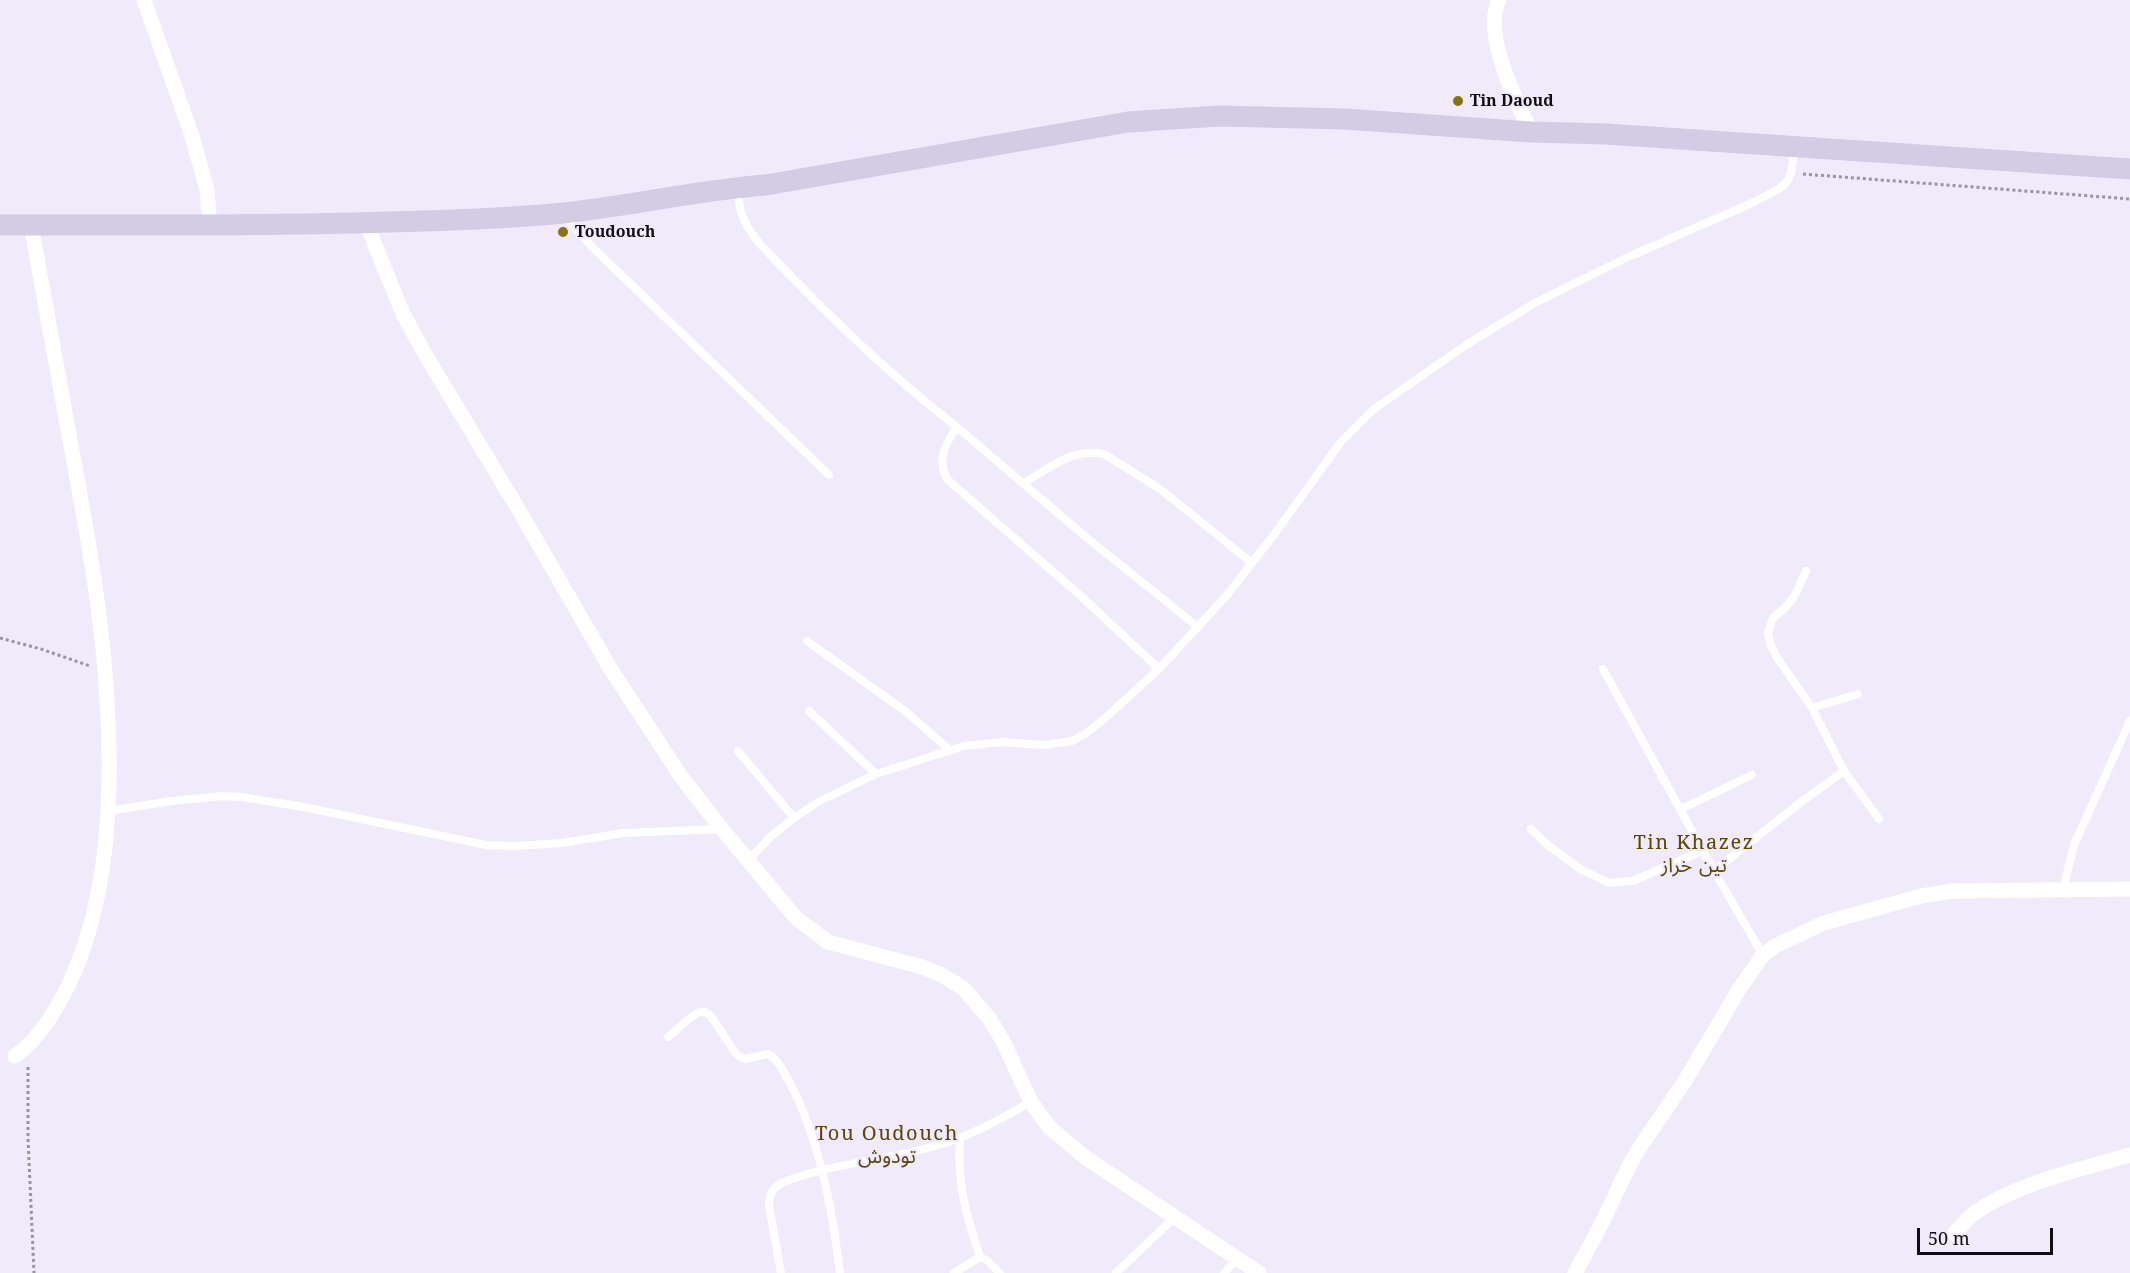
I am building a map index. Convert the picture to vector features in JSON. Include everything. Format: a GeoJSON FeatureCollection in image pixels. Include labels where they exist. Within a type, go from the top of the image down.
{"type":"FeatureCollection","features":[{"type":"Feature","properties":{"kind":"main road"},"geometry":{"type":"LineString","coordinates":[[0,225],[210,226],[366,223],[563,213],[766,185],[1128,122],[1219,116],[1345,119],[1531,132],[1606,134],[2130,169]]}},
{"type":"Feature","properties":{"kind":"street"},"geometry":{"type":"LineString","coordinates":[[144,0],[192,136],[207,190],[210,226]]}},
{"type":"Feature","properties":{"kind":"street"},"geometry":{"type":"LineString","coordinates":[[1499,0],[1494,15],[1497,46],[1531,132]]}},
{"type":"Feature","properties":{"kind":"street"},"geometry":{"type":"LineString","coordinates":[[366,223],[403,314],[610,668],[682,778],[722,830],[796,918],[828,942],[922,967],[942,975],[963,988],[989,1018],[1031,1102],[1049,1127],[1086,1158],[1259,1273]]}},
{"type":"Feature","properties":{"kind":"street"},"geometry":{"type":"LineString","coordinates":[[15,1056],[31,1044],[59,1004],[82,957],[100,883],[108,812],[110,729],[94,570],[31,225]]}},
{"type":"Feature","properties":{"kind":"street"},"geometry":{"type":"LineString","coordinates":[[1575,1273],[1630,1164],[1683,1084],[1740,988],[1763,955],[1775,945],[1824,923],[1921,896],[1952,891],[2130,889]]}},
{"type":"Feature","properties":{"kind":"street"},"geometry":{"type":"LineString","coordinates":[[1954,1234],[1971,1216],[1994,1201],[2032,1185],[2130,1155]]}},
{"type":"Feature","properties":{"kind":"lane"},"geometry":{"type":"LineString","coordinates":[[748,861],[771,837],[818,802],[876,774],[964,746],[1002,742],[1045,745],[1072,741],[1085,734],[1159,669],[1198,627],[1252,563],[1340,443],[1374,409],[1466,345],[1535,303],[1628,256],[1764,197],[1787,182],[1791,173],[1795,146]]}},
{"type":"Feature","properties":{"kind":"lane"},"geometry":{"type":"LineString","coordinates":[[740,187],[738,201],[742,219],[760,244],[868,353],[1087,538],[1198,627]]}},
{"type":"Feature","properties":{"kind":"lane"},"geometry":{"type":"LineString","coordinates":[[563,213],[590,245],[829,475]]}},
{"type":"Feature","properties":{"kind":"lane"},"geometry":{"type":"LineString","coordinates":[[957,427],[946,442],[942,458],[943,472],[948,480],[1073,589],[1159,669]]}},
{"type":"Feature","properties":{"kind":"lane"},"geometry":{"type":"LineString","coordinates":[[1024,483],[1072,455],[1094,452],[1104,454],[1160,489],[1252,563]]}},
{"type":"Feature","properties":{"kind":"lane"},"geometry":{"type":"LineString","coordinates":[[1806,571],[1795,595],[1787,606],[1773,618],[1768,632],[1770,644],[1812,708],[1844,771],[1879,819]]}},
{"type":"Feature","properties":{"kind":"lane"},"geometry":{"type":"LineString","coordinates":[[807,642],[905,711],[950,750]]}},
{"type":"Feature","properties":{"kind":"lane"},"geometry":{"type":"LineString","coordinates":[[1603,669],[1681,808],[1702,851],[1763,955]]}},
{"type":"Feature","properties":{"kind":"lane"},"geometry":{"type":"LineString","coordinates":[[1812,708],[1858,694]]}},
{"type":"Feature","properties":{"kind":"lane"},"geometry":{"type":"LineString","coordinates":[[808,711],[876,774]]}},
{"type":"Feature","properties":{"kind":"lane"},"geometry":{"type":"LineString","coordinates":[[2063,889],[2074,845],[2130,721]]}},
{"type":"Feature","properties":{"kind":"lane"},"geometry":{"type":"LineString","coordinates":[[738,751],[794,819]]}},
{"type":"Feature","properties":{"kind":"lane"},"geometry":{"type":"LineString","coordinates":[[1714,872],[1800,802],[1844,771]]}},
{"type":"Feature","properties":{"kind":"lane"},"geometry":{"type":"LineString","coordinates":[[1681,808],[1752,775]]}},
{"type":"Feature","properties":{"kind":"lane"},"geometry":{"type":"LineString","coordinates":[[108,812],[222,796],[241,797],[304,807],[486,845],[516,846],[562,843],[624,833],[722,830]]}},
{"type":"Feature","properties":{"kind":"lane"},"geometry":{"type":"LineString","coordinates":[[1531,829],[1549,846],[1582,870],[1609,883],[1633,880],[1702,851]]}},
{"type":"Feature","properties":{"kind":"lane"},"geometry":{"type":"LineString","coordinates":[[668,1037],[695,1014],[702,1012],[711,1016],[737,1055],[745,1059],[765,1054],[771,1055],[780,1065],[809,1127],[823,1172],[840,1273]]}},
{"type":"Feature","properties":{"kind":"lane"},"geometry":{"type":"LineString","coordinates":[[781,1273],[769,1205],[771,1194],[780,1184],[960,1139],[980,1131],[1031,1102]]}},
{"type":"Feature","properties":{"kind":"lane"},"geometry":{"type":"LineString","coordinates":[[960,1139],[962,1198],[980,1257],[988,1261],[1000,1273]]}},
{"type":"Feature","properties":{"kind":"lane"},"geometry":{"type":"LineString","coordinates":[[1116,1273],[1176,1216]]}},
{"type":"Feature","properties":{"kind":"lane"},"geometry":{"type":"LineString","coordinates":[[954,1273],[980,1257]]}},
{"type":"Feature","properties":{"kind":"lane"},"geometry":{"type":"LineString","coordinates":[[1224,1273],[1238,1258]]}},
{"type":"Feature","properties":{"kind":"path"},"geometry":{"type":"LineString","coordinates":[[1791,173],[2130,199]]}},
{"type":"Feature","properties":{"kind":"path"},"geometry":{"type":"LineString","coordinates":[[0,638],[105,672]]}},
{"type":"Feature","properties":{"kind":"path"},"geometry":{"type":"LineString","coordinates":[[31,1044],[28,1067],[28,1138],[34,1273]]}},
{"type":"Feature","properties":{"kind":"place","name":"Tin Daoud"},"geometry":{"type":"Point","coordinates":[1458,101]}},
{"type":"Feature","properties":{"kind":"place","name":"Toudouch"},"geometry":{"type":"Point","coordinates":[563,232]}},
{"type":"Feature","properties":{"kind":"district","name":"Tin Khazez تين خراز"},"geometry":{"type":"Point","coordinates":[1694,854]}},
{"type":"Feature","properties":{"kind":"district","name":"Tou Oudouch تودوش"},"geometry":{"type":"Point","coordinates":[887,1146]}}]}
